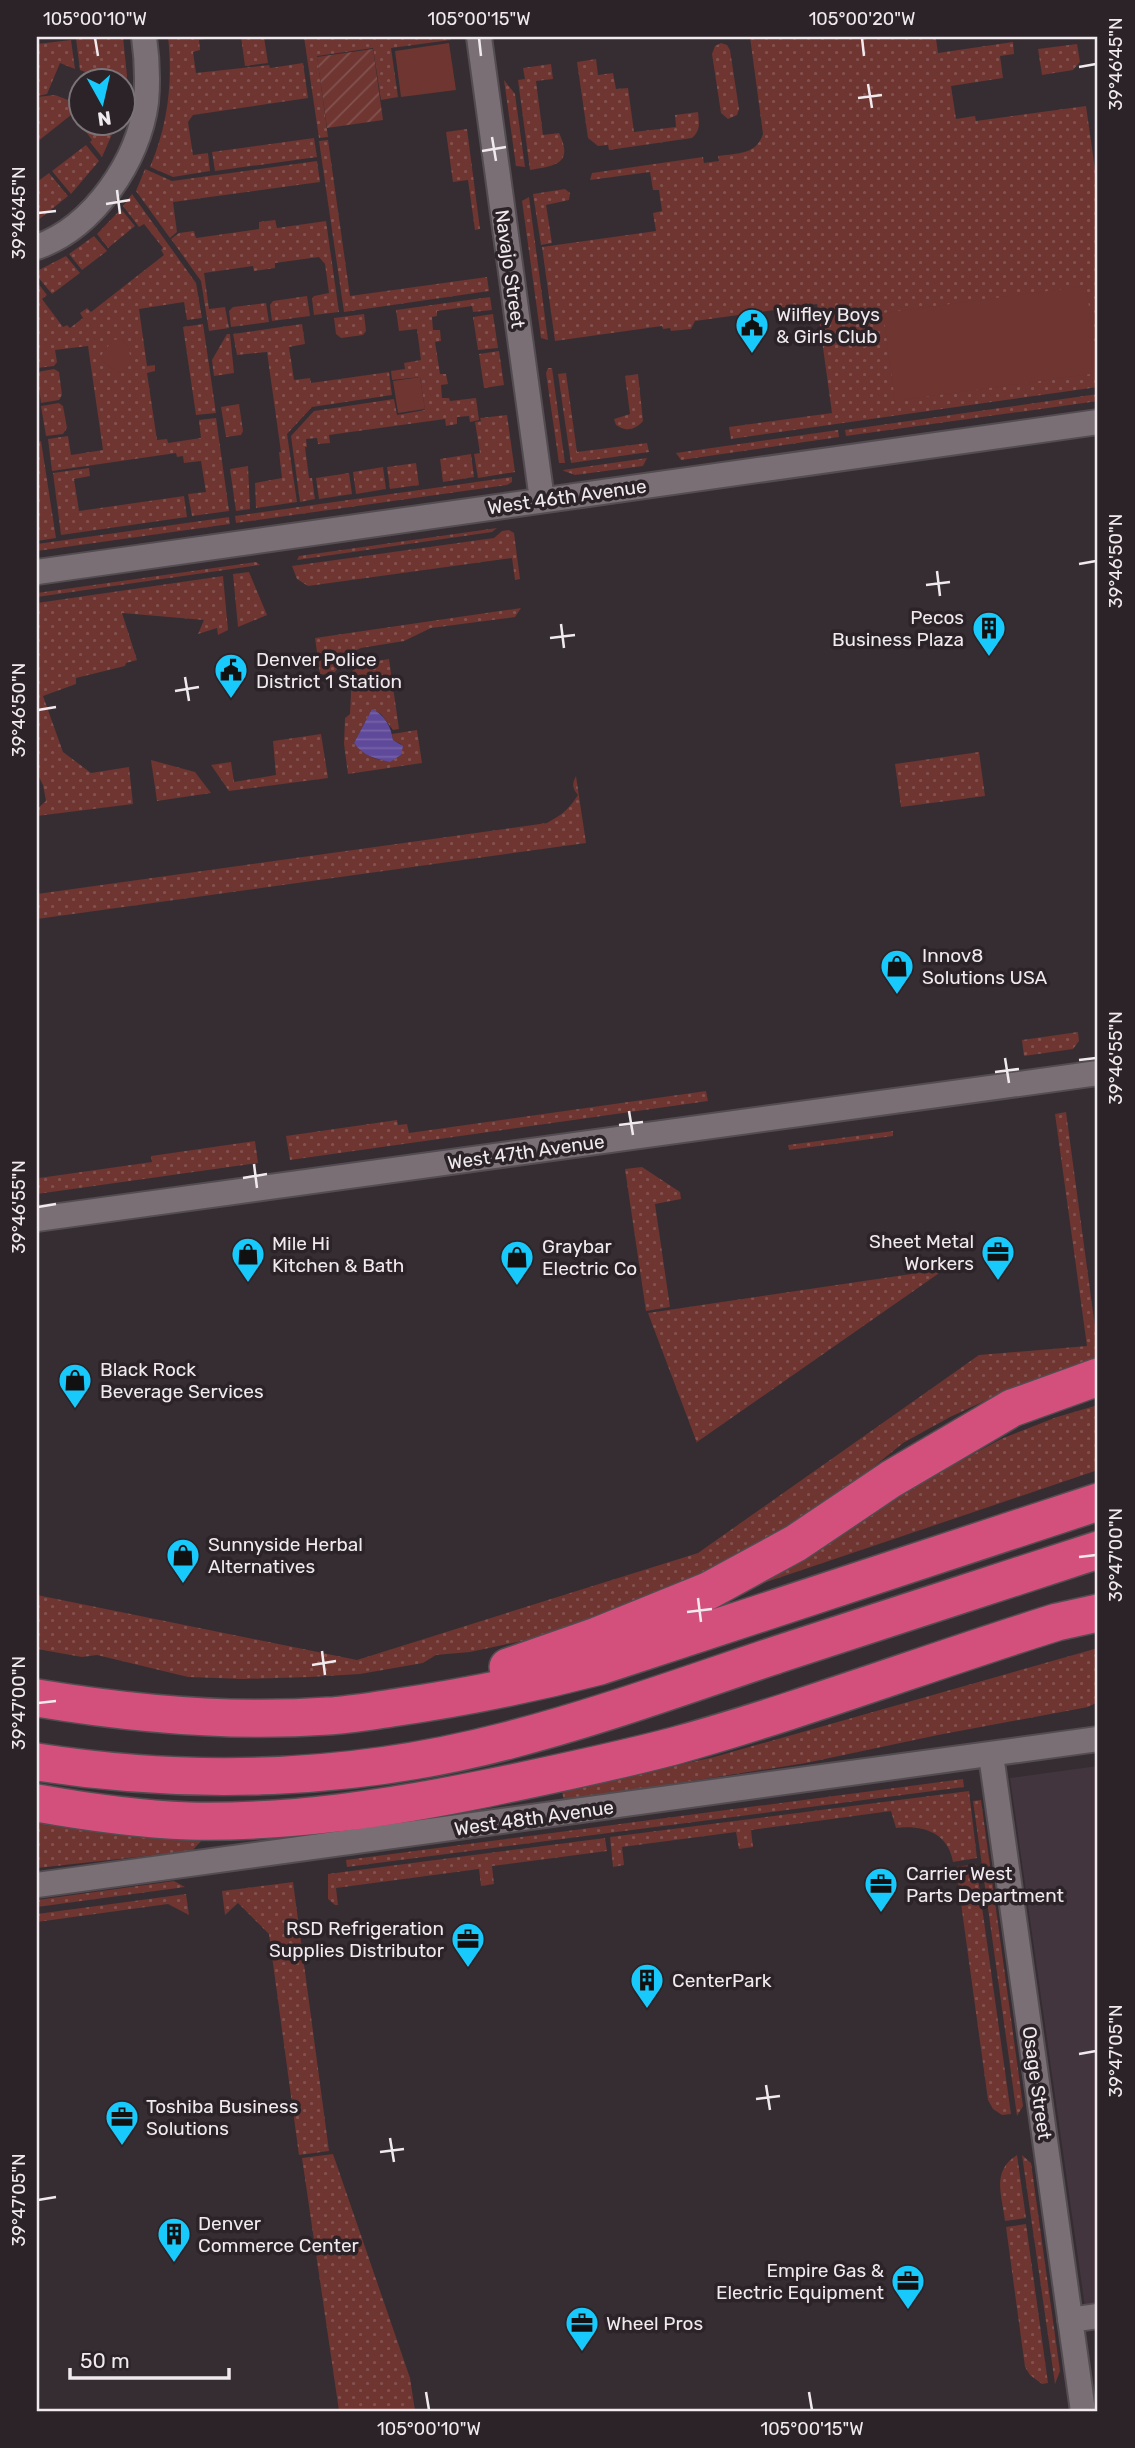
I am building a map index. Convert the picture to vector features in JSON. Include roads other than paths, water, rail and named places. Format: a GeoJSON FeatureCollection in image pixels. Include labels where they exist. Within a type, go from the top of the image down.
{"type":"FeatureCollection","features":[{"type":"Feature","properties":{"kind":"highway"},"geometry":{"type":"LineString","coordinates":[[331,1716],[456,1683],[543,1656],[656,1614],[708,1591],[796,1543],[891,1479],[1012,1408],[1098,1377]]}},
{"type":"Feature","properties":{"kind":"highway"},"geometry":{"type":"LineString","coordinates":[[961,1437],[1098,1395]]}},
{"type":"Feature","properties":{"kind":"highway"},"geometry":{"type":"LineString","coordinates":[[37,1698],[107,1710],[194,1717],[331,1716],[451,1700],[600,1666],[1098,1502]]}},
{"type":"Feature","properties":{"kind":"highway"},"geometry":{"type":"LineString","coordinates":[[37,1762],[146,1774],[246,1777],[343,1771],[455,1753],[505,1742],[615,1709],[1098,1550]]}},
{"type":"Feature","properties":{"kind":"highway"},"geometry":{"type":"LineString","coordinates":[[37,1803],[125,1817],[231,1821],[312,1816],[454,1795],[674,1746],[1057,1622],[1098,1613]]}},
{"type":"Feature","properties":{"kind":"street"},"geometry":{"type":"LineString","coordinates":[[37,247],[76,225],[108,191],[135,145],[146,103],[147,60],[144,37]]}},
{"type":"Feature","properties":{"kind":"street","name":"Navajo Street"},"geometry":{"type":"LineString","coordinates":[[479,37],[542,500]]}},
{"type":"Feature","properties":{"kind":"street","name":"West 46th Avenue"},"geometry":{"type":"LineString","coordinates":[[37,572],[1098,422]]}},
{"type":"Feature","properties":{"kind":"street","name":"West 47th Avenue"},"geometry":{"type":"LineString","coordinates":[[37,1219],[1098,1073]]}},
{"type":"Feature","properties":{"kind":"street","name":"West 48th Avenue"},"geometry":{"type":"LineString","coordinates":[[1031,1749],[1098,1726]]}},
{"type":"Feature","properties":{"kind":"street","name":"West 48th Avenue"},"geometry":{"type":"LineString","coordinates":[[37,1885],[1098,1739]]}},
{"type":"Feature","properties":{"kind":"street","name":"Osage Street"},"geometry":{"type":"LineString","coordinates":[[991,1755],[1083,2411]]}},
{"type":"Feature","properties":{"kind":"street"},"geometry":{"type":"LineString","coordinates":[[1070,2320],[1098,2316]]}},
{"type":"Feature","properties":{"kind":"place","name":"Wilfley Boys & Girls Club"},"geometry":{"type":"Point","coordinates":[752,355]}},
{"type":"Feature","properties":{"kind":"place","name":"Pecos Business Plaza"},"geometry":{"type":"Point","coordinates":[989,658]}},
{"type":"Feature","properties":{"kind":"place","name":"Denver Police District 1 Station"},"geometry":{"type":"Point","coordinates":[231,700]}},
{"type":"Feature","properties":{"kind":"place","name":"Innov8 Solutions USA"},"geometry":{"type":"Point","coordinates":[897,996]}},
{"type":"Feature","properties":{"kind":"place","name":"Sheet Metal Workers"},"geometry":{"type":"Point","coordinates":[998,1282]}},
{"type":"Feature","properties":{"kind":"place","name":"Mile Hi Kitchen & Bath"},"geometry":{"type":"Point","coordinates":[248,1284]}},
{"type":"Feature","properties":{"kind":"place","name":"Graybar Electric Co"},"geometry":{"type":"Point","coordinates":[517,1287]}},
{"type":"Feature","properties":{"kind":"place","name":"Black Rock Beverage Services"},"geometry":{"type":"Point","coordinates":[75,1410]}},
{"type":"Feature","properties":{"kind":"place","name":"Sunnyside Herbal Alternatives"},"geometry":{"type":"Point","coordinates":[183,1585]}},
{"type":"Feature","properties":{"kind":"place","name":"Carrier West Parts Department"},"geometry":{"type":"Point","coordinates":[881,1914]}},
{"type":"Feature","properties":{"kind":"place","name":"RSD Refrigeration Supplies Distributor"},"geometry":{"type":"Point","coordinates":[468,1969]}},
{"type":"Feature","properties":{"kind":"place","name":"CenterPark"},"geometry":{"type":"Point","coordinates":[647,2010]}},
{"type":"Feature","properties":{"kind":"place","name":"Toshiba Business Solutions"},"geometry":{"type":"Point","coordinates":[122,2147]}},
{"type":"Feature","properties":{"kind":"place","name":"Denver Commerce Center"},"geometry":{"type":"Point","coordinates":[174,2264]}},
{"type":"Feature","properties":{"kind":"place","name":"Empire Gas & Electric Equipment"},"geometry":{"type":"Point","coordinates":[908,2311]}},
{"type":"Feature","properties":{"kind":"place","name":"Wheel Pros"},"geometry":{"type":"Point","coordinates":[582,2353]}}]}
